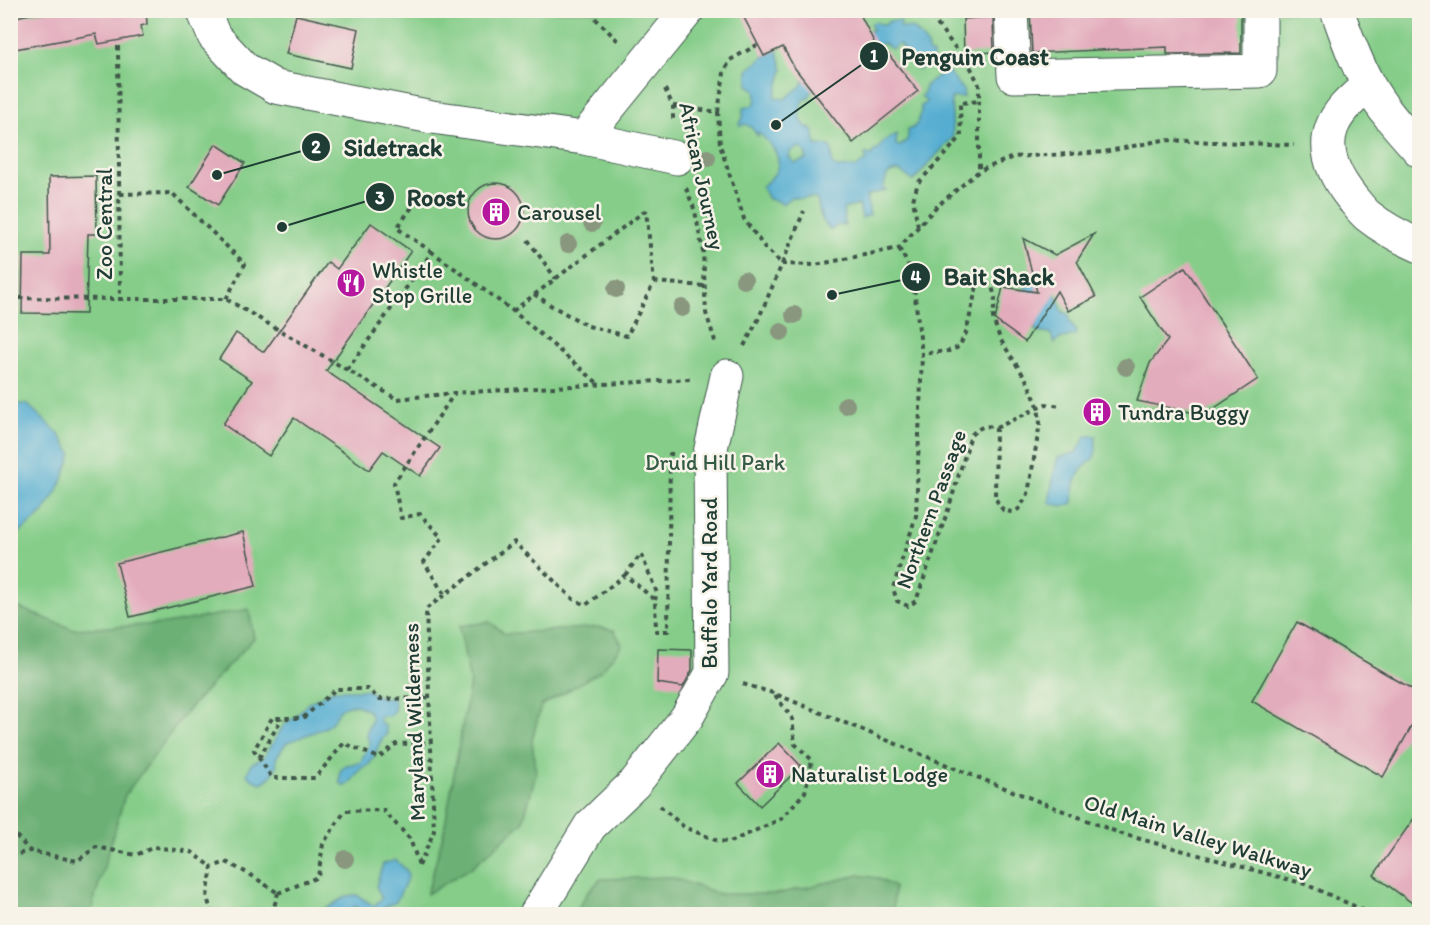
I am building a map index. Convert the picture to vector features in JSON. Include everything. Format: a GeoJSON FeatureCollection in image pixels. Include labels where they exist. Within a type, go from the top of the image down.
{"type":"FeatureCollection","features":[{"type":"Feature","properties":{"kind":"lane"},"geometry":{"type":"LineString","coordinates":[[203,10],[214,36],[244,69],[276,87],[432,117],[584,138],[678,158]]}},
{"type":"Feature","properties":{"kind":"lane"},"geometry":{"type":"LineString","coordinates":[[584,138],[637,58],[688,10]]}},
{"type":"Feature","properties":{"kind":"lane"},"geometry":{"type":"LineString","coordinates":[[1011,10],[1014,76],[1260,71],[1260,10]]}},
{"type":"Feature","properties":{"kind":"lane"},"geometry":{"type":"LineString","coordinates":[[1337,10],[1346,37],[1368,85],[1394,122],[1419,151]]}},
{"type":"Feature","properties":{"kind":"lane"},"geometry":{"type":"LineString","coordinates":[[1368,85],[1342,110],[1333,126],[1328,146],[1334,171],[1345,189],[1366,214],[1419,246]]}},
{"type":"Feature","properties":{"kind":"lane","name":"Buffalo Yard Road"},"geometry":{"type":"LineString","coordinates":[[536,915],[590,826],[635,783],[687,717],[712,673],[710,453],[727,376]]}},
{"type":"Feature","properties":{"kind":"path","name":"African Journey"},"geometry":{"type":"LineString","coordinates":[[595,10],[594,17],[662,81],[673,106],[672,136],[683,180],[695,211],[703,252],[706,313],[727,376]]}},
{"type":"Feature","properties":{"kind":"path"},"geometry":{"type":"LineString","coordinates":[[926,10],[971,68],[979,85],[979,171]]}},
{"type":"Feature","properties":{"kind":"path"},"geometry":{"type":"LineString","coordinates":[[757,45],[730,60],[724,73],[718,112],[720,145],[744,219],[765,248],[782,264],[816,265],[899,248],[936,207],[979,171],[1013,157],[1104,152],[1162,140],[1328,146]]}},
{"type":"Feature","properties":{"kind":"path","name":"Zoo Central"},"geometry":{"type":"LineString","coordinates":[[118,46],[120,299],[226,298]]}},
{"type":"Feature","properties":{"kind":"path"},"geometry":{"type":"LineString","coordinates":[[918,227],[913,200],[918,183],[961,137],[960,103],[980,101]]}},
{"type":"Feature","properties":{"kind":"path"},"geometry":{"type":"LineString","coordinates":[[673,106],[718,112]]}},
{"type":"Feature","properties":{"kind":"path"},"geometry":{"type":"LineString","coordinates":[[458,198],[436,192],[416,201],[398,228],[513,310],[601,385]]}},
{"type":"Feature","properties":{"kind":"path"},"geometry":{"type":"LineString","coordinates":[[120,194],[172,193],[244,264],[226,298],[397,399],[454,393],[727,376]]}},
{"type":"Feature","properties":{"kind":"path"},"geometry":{"type":"LineString","coordinates":[[513,310],[534,294],[555,279],[646,210],[654,282],[627,336],[588,326],[534,294]]}},
{"type":"Feature","properties":{"kind":"path"},"geometry":{"type":"LineString","coordinates":[[758,320],[804,211]]}},
{"type":"Feature","properties":{"kind":"path"},"geometry":{"type":"LineString","coordinates":[[528,240],[555,279]]}},
{"type":"Feature","properties":{"kind":"path","name":"Northern Passage"},"geometry":{"type":"LineString","coordinates":[[899,248],[912,272],[922,354],[916,516],[893,588],[897,602],[908,606],[916,601],[950,507],[971,435],[979,427],[988,425],[996,428],[1046,404],[1062,406]]}},
{"type":"Feature","properties":{"kind":"path"},"geometry":{"type":"LineString","coordinates":[[347,370],[432,252]]}},
{"type":"Feature","properties":{"kind":"path","name":"Northern Passage"},"geometry":{"type":"LineString","coordinates":[[922,354],[950,351],[959,347],[966,333],[977,285],[984,281],[992,286],[995,298],[993,318],[1000,339],[1030,389],[1038,406],[1040,423],[1028,494],[1019,509],[1011,512],[1003,510],[995,498],[996,428]]}},
{"type":"Feature","properties":{"kind":"path"},"geometry":{"type":"LineString","coordinates":[[654,282],[704,286]]}},
{"type":"Feature","properties":{"kind":"path"},"geometry":{"type":"LineString","coordinates":[[10,298],[120,299]]}},
{"type":"Feature","properties":{"kind":"path"},"geometry":{"type":"LineString","coordinates":[[444,594],[424,562],[442,538],[420,514],[401,518],[394,483],[454,393]]}},
{"type":"Feature","properties":{"kind":"path","name":"Maryland Wilderness"},"geometry":{"type":"LineString","coordinates":[[278,893],[318,877],[323,844],[345,811],[383,810],[410,839],[419,866],[434,831],[426,609],[514,542],[573,599],[586,605],[625,575],[641,554],[657,592],[656,631],[668,631],[670,454]]}},
{"type":"Feature","properties":{"kind":"path"},"geometry":{"type":"LineString","coordinates":[[625,575],[655,600]]}},
{"type":"Feature","properties":{"kind":"path","name":"Old Main Valley Walkway"},"geometry":{"type":"LineString","coordinates":[[712,673],[773,693],[1122,834],[1305,884],[1372,915]]}},
{"type":"Feature","properties":{"kind":"path"},"geometry":{"type":"LineString","coordinates":[[428,698],[379,699],[368,689],[336,689],[303,718],[272,718],[254,750],[272,778],[315,778],[344,743],[379,758],[396,744],[430,743]]}},
{"type":"Feature","properties":{"kind":"path"},"geometry":{"type":"LineString","coordinates":[[635,783],[684,827],[718,841],[730,842],[781,819],[805,792],[812,760],[795,744],[792,718],[773,693]]}},
{"type":"Feature","properties":{"kind":"path"},"geometry":{"type":"LineString","coordinates":[[259,758],[282,718]]}},
{"type":"Feature","properties":{"kind":"path"},"geometry":{"type":"LineString","coordinates":[[10,829],[30,851]]}},
{"type":"Feature","properties":{"kind":"path"},"geometry":{"type":"LineString","coordinates":[[10,856],[30,851],[77,861],[96,846],[136,855],[153,847],[192,852],[212,867]]}},
{"type":"Feature","properties":{"kind":"path"},"geometry":{"type":"LineString","coordinates":[[212,867],[226,862],[278,893],[272,915]]}},
{"type":"Feature","properties":{"kind":"path"},"geometry":{"type":"LineString","coordinates":[[212,867],[207,897],[212,915]]}},
{"type":"Feature","properties":{"kind":"green space","name":"Druid Hill Park"},"geometry":{"type":"Polygon","coordinates":[[[10,11],[1419,11],[1419,914],[11,914],[10,11]]]}},
{"type":"Feature","properties":{"kind":"green space"},"geometry":{"type":"Polygon","coordinates":[[[10,604],[72,629],[166,624],[249,609],[254,638],[186,712],[125,795],[92,914],[11,914],[10,604]]]}},
{"type":"Feature","properties":{"kind":"green space"},"geometry":{"type":"Polygon","coordinates":[[[490,622],[505,634],[598,627],[614,630],[622,645],[601,671],[541,706],[532,740],[536,774],[523,822],[471,868],[427,894],[444,831],[470,682],[459,626],[490,622]]]}},
{"type":"Feature","properties":{"kind":"green space"},"geometry":{"type":"Polygon","coordinates":[[[859,875],[877,878],[894,887],[893,914],[574,914],[588,892],[601,879],[670,877],[720,894],[777,894],[859,875]]]}},
{"type":"Feature","properties":{"kind":"water"},"geometry":{"type":"Polygon","coordinates":[[[889,21],[901,21],[900,27],[914,29],[926,43],[933,58],[919,70],[899,44],[892,49],[883,43],[814,86],[808,99],[805,98],[802,102],[800,117],[804,125],[813,130],[816,145],[830,146],[832,164],[837,168],[857,167],[866,160],[865,154],[872,155],[875,150],[879,150],[883,142],[897,134],[896,145],[900,146],[904,143],[908,138],[908,130],[917,124],[921,106],[925,104],[926,101],[921,96],[925,86],[946,69],[963,90],[964,97],[951,98],[953,137],[913,181],[900,171],[892,172],[887,175],[883,188],[886,190],[866,196],[870,215],[862,218],[859,205],[843,209],[845,225],[838,225],[831,230],[823,219],[817,199],[791,197],[782,204],[768,199],[762,187],[778,167],[777,156],[771,145],[758,132],[758,136],[751,127],[745,124],[740,126],[739,123],[743,119],[743,108],[754,105],[756,99],[755,90],[748,85],[748,70],[777,49],[783,69],[775,97],[785,99],[802,85],[805,77],[801,67],[873,29],[870,24],[874,22],[885,25],[889,21]],[[800,147],[790,152],[789,157],[795,163],[807,159],[800,147]]]}},
{"type":"Feature","properties":{"kind":"water"},"geometry":{"type":"Polygon","coordinates":[[[1035,278],[1056,295],[1062,311],[1069,315],[1069,320],[1076,331],[1075,335],[1059,339],[1055,343],[1050,333],[1035,330],[1034,313],[1023,291],[1035,278]]]}},
{"type":"Feature","properties":{"kind":"water"},"geometry":{"type":"Polygon","coordinates":[[[11,403],[28,405],[58,433],[72,454],[61,484],[43,513],[11,540],[11,403]]]}},
{"type":"Feature","properties":{"kind":"water"},"geometry":{"type":"Polygon","coordinates":[[[1086,436],[1096,436],[1096,453],[1078,477],[1073,503],[1065,506],[1051,504],[1049,502],[1058,458],[1077,452],[1086,436]]]}},
{"type":"Feature","properties":{"kind":"water"},"geometry":{"type":"Polygon","coordinates":[[[333,690],[367,690],[380,697],[393,698],[395,706],[393,713],[380,716],[379,721],[385,726],[387,734],[381,740],[368,766],[360,770],[345,786],[340,783],[340,771],[346,765],[360,763],[370,743],[367,734],[372,719],[369,711],[357,705],[348,705],[341,708],[332,722],[324,728],[286,743],[276,758],[273,773],[265,781],[261,783],[247,775],[251,764],[264,757],[284,725],[308,703],[333,690]]]}},
{"type":"Feature","properties":{"kind":"water"},"geometry":{"type":"Polygon","coordinates":[[[396,860],[407,871],[408,877],[396,902],[369,914],[363,914],[356,906],[342,914],[308,914],[329,907],[346,896],[357,895],[374,906],[382,898],[376,886],[383,864],[396,860]]]}},
{"type":"Feature","properties":{"kind":"building"},"geometry":{"type":"Polygon","coordinates":[[[51,10],[146,10],[147,24],[141,26],[143,36],[99,44],[96,34],[15,49],[10,18],[51,10]]]}},
{"type":"Feature","properties":{"kind":"building"},"geometry":{"type":"Polygon","coordinates":[[[740,10],[858,10],[880,54],[885,50],[918,91],[853,143],[794,67],[783,47],[764,56],[740,10]]]}},
{"type":"Feature","properties":{"kind":"building"},"geometry":{"type":"Polygon","coordinates":[[[1030,10],[1241,10],[1241,53],[1167,54],[1167,47],[1032,53],[1030,10]]]}},
{"type":"Feature","properties":{"kind":"building"},"geometry":{"type":"Polygon","coordinates":[[[296,15],[359,29],[351,68],[286,54],[296,15]]]}},
{"type":"Feature","properties":{"kind":"building"},"geometry":{"type":"Polygon","coordinates":[[[993,17],[994,52],[964,54],[963,19],[993,17]]]}},
{"type":"Feature","properties":{"kind":"building"},"geometry":{"type":"Polygon","coordinates":[[[216,144],[245,163],[218,205],[189,187],[216,144]]]}},
{"type":"Feature","properties":{"kind":"building"},"geometry":{"type":"Polygon","coordinates":[[[96,176],[97,234],[88,234],[86,314],[22,313],[23,255],[50,255],[49,177],[96,176]]]}},
{"type":"Feature","properties":{"kind":"building","name":"Carousel"},"geometry":{"type":"Polygon","coordinates":[[[490,183],[502,183],[512,187],[520,195],[524,211],[520,227],[512,235],[502,239],[490,239],[480,235],[472,227],[468,217],[468,205],[472,195],[480,187],[490,183]]]}},
{"type":"Feature","properties":{"kind":"building"},"geometry":{"type":"Polygon","coordinates":[[[371,223],[411,251],[326,371],[440,448],[420,476],[383,451],[369,470],[294,418],[269,456],[223,424],[252,381],[219,359],[236,333],[264,352],[328,262],[337,269],[371,223]]]}},
{"type":"Feature","properties":{"kind":"building"},"geometry":{"type":"Polygon","coordinates":[[[1094,234],[1077,261],[1096,297],[1068,311],[1057,291],[1025,342],[995,320],[1003,287],[1037,292],[1023,238],[1055,255],[1094,234]]]}},
{"type":"Feature","properties":{"kind":"building"},"geometry":{"type":"Polygon","coordinates":[[[1185,267],[1258,379],[1204,415],[1137,401],[1150,363],[1168,340],[1140,297],[1185,267]]]}},
{"type":"Feature","properties":{"kind":"building"},"geometry":{"type":"Polygon","coordinates":[[[243,532],[256,586],[130,617],[117,563],[243,532]]]}},
{"type":"Feature","properties":{"kind":"building"},"geometry":{"type":"Polygon","coordinates":[[[1297,622],[1419,693],[1419,713],[1383,777],[1252,701],[1297,622]]]}},
{"type":"Feature","properties":{"kind":"building"},"geometry":{"type":"Polygon","coordinates":[[[658,649],[692,650],[692,670],[683,687],[657,683],[658,649]]]}},
{"type":"Feature","properties":{"kind":"building","name":"Naturalist Lodge"},"geometry":{"type":"Polygon","coordinates":[[[779,743],[801,766],[760,806],[738,783],[779,743]]]}},
{"type":"Feature","properties":{"kind":"building"},"geometry":{"type":"Polygon","coordinates":[[[1419,811],[1419,908],[1374,875],[1419,811]]]}},
{"type":"Feature","properties":{"kind":"place","name":"Penguin Coast"},"geometry":{"type":"Point","coordinates":[776,125]}},
{"type":"Feature","properties":{"kind":"place","name":"Sidetrack"},"geometry":{"type":"Point","coordinates":[217,175]}},
{"type":"Feature","properties":{"kind":"place","name":"Carousel"},"geometry":{"type":"Point","coordinates":[496,212]}},
{"type":"Feature","properties":{"kind":"place","name":"Roost"},"geometry":{"type":"Point","coordinates":[282,227]}},
{"type":"Feature","properties":{"kind":"place","name":"Whistle Stop Grille"},"geometry":{"type":"Point","coordinates":[351,283]}},
{"type":"Feature","properties":{"kind":"place","name":"Bait Shack"},"geometry":{"type":"Point","coordinates":[832,295]}},
{"type":"Feature","properties":{"kind":"place","name":"Tundra Buggy"},"geometry":{"type":"Point","coordinates":[1097,412]}},
{"type":"Feature","properties":{"kind":"place","name":"Naturalist Lodge"},"geometry":{"type":"Point","coordinates":[770,774]}}]}
